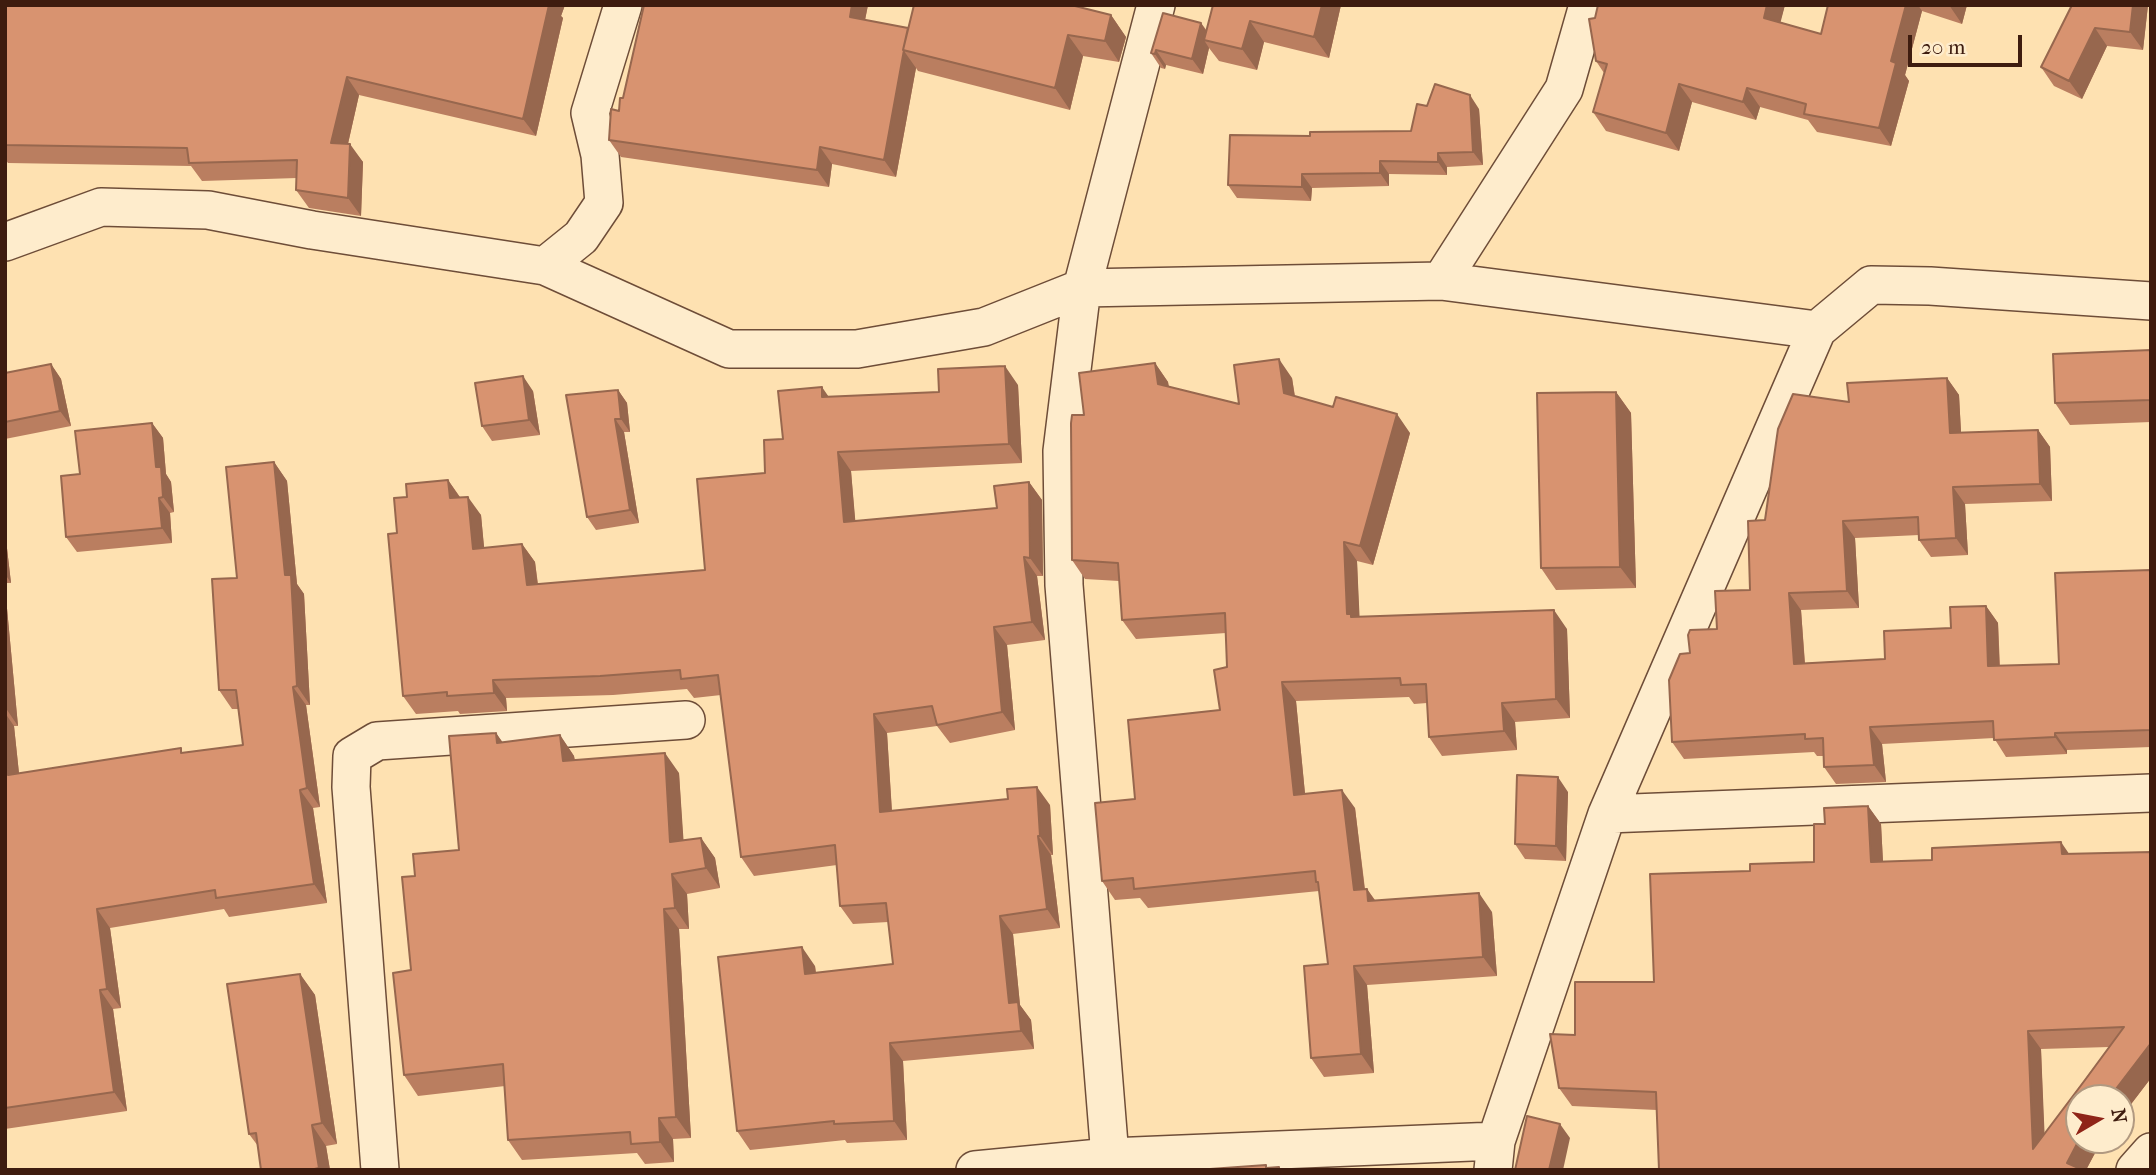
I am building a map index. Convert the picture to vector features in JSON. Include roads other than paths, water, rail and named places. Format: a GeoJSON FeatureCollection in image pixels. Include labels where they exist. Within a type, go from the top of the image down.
{"type":"FeatureCollection","features":[{"type":"Feature","properties":{"kind":"street"},"geometry":{"type":"LineString","coordinates":[[545,266],[581,237],[604,203],[600,155],[590,113],[623,5]]}},
{"type":"Feature","properties":{"kind":"street"},"geometry":{"type":"LineString","coordinates":[[1110,1157],[1064,585],[1062,451],[1082,288],[1156,5]]}},
{"type":"Feature","properties":{"kind":"street"},"geometry":{"type":"LineString","coordinates":[[1441,281],[1563,89],[1588,5]]}},
{"type":"Feature","properties":{"kind":"street"},"geometry":{"type":"LineString","coordinates":[[5,242],[102,206],[208,210],[312,230],[545,266],[729,349],[870,347],[984,327],[1082,288],[1441,281],[1817,330]]}},
{"type":"Feature","properties":{"kind":"street"},"geometry":{"type":"LineString","coordinates":[[975,1170],[1110,1157],[1494,1156],[1607,814],[1817,330],[1871,285],[1930,286],[2151,301]]}},
{"type":"Feature","properties":{"kind":"street"},"geometry":{"type":"LineString","coordinates":[[380,1170],[352,800],[352,756],[377,741],[686,720]]}},
{"type":"Feature","properties":{"kind":"street"},"geometry":{"type":"LineString","coordinates":[[1607,814],[2151,793]]}},
{"type":"Feature","properties":{"kind":"street"},"geometry":{"type":"LineString","coordinates":[[2135,1170],[2151,1152]]}}]}
